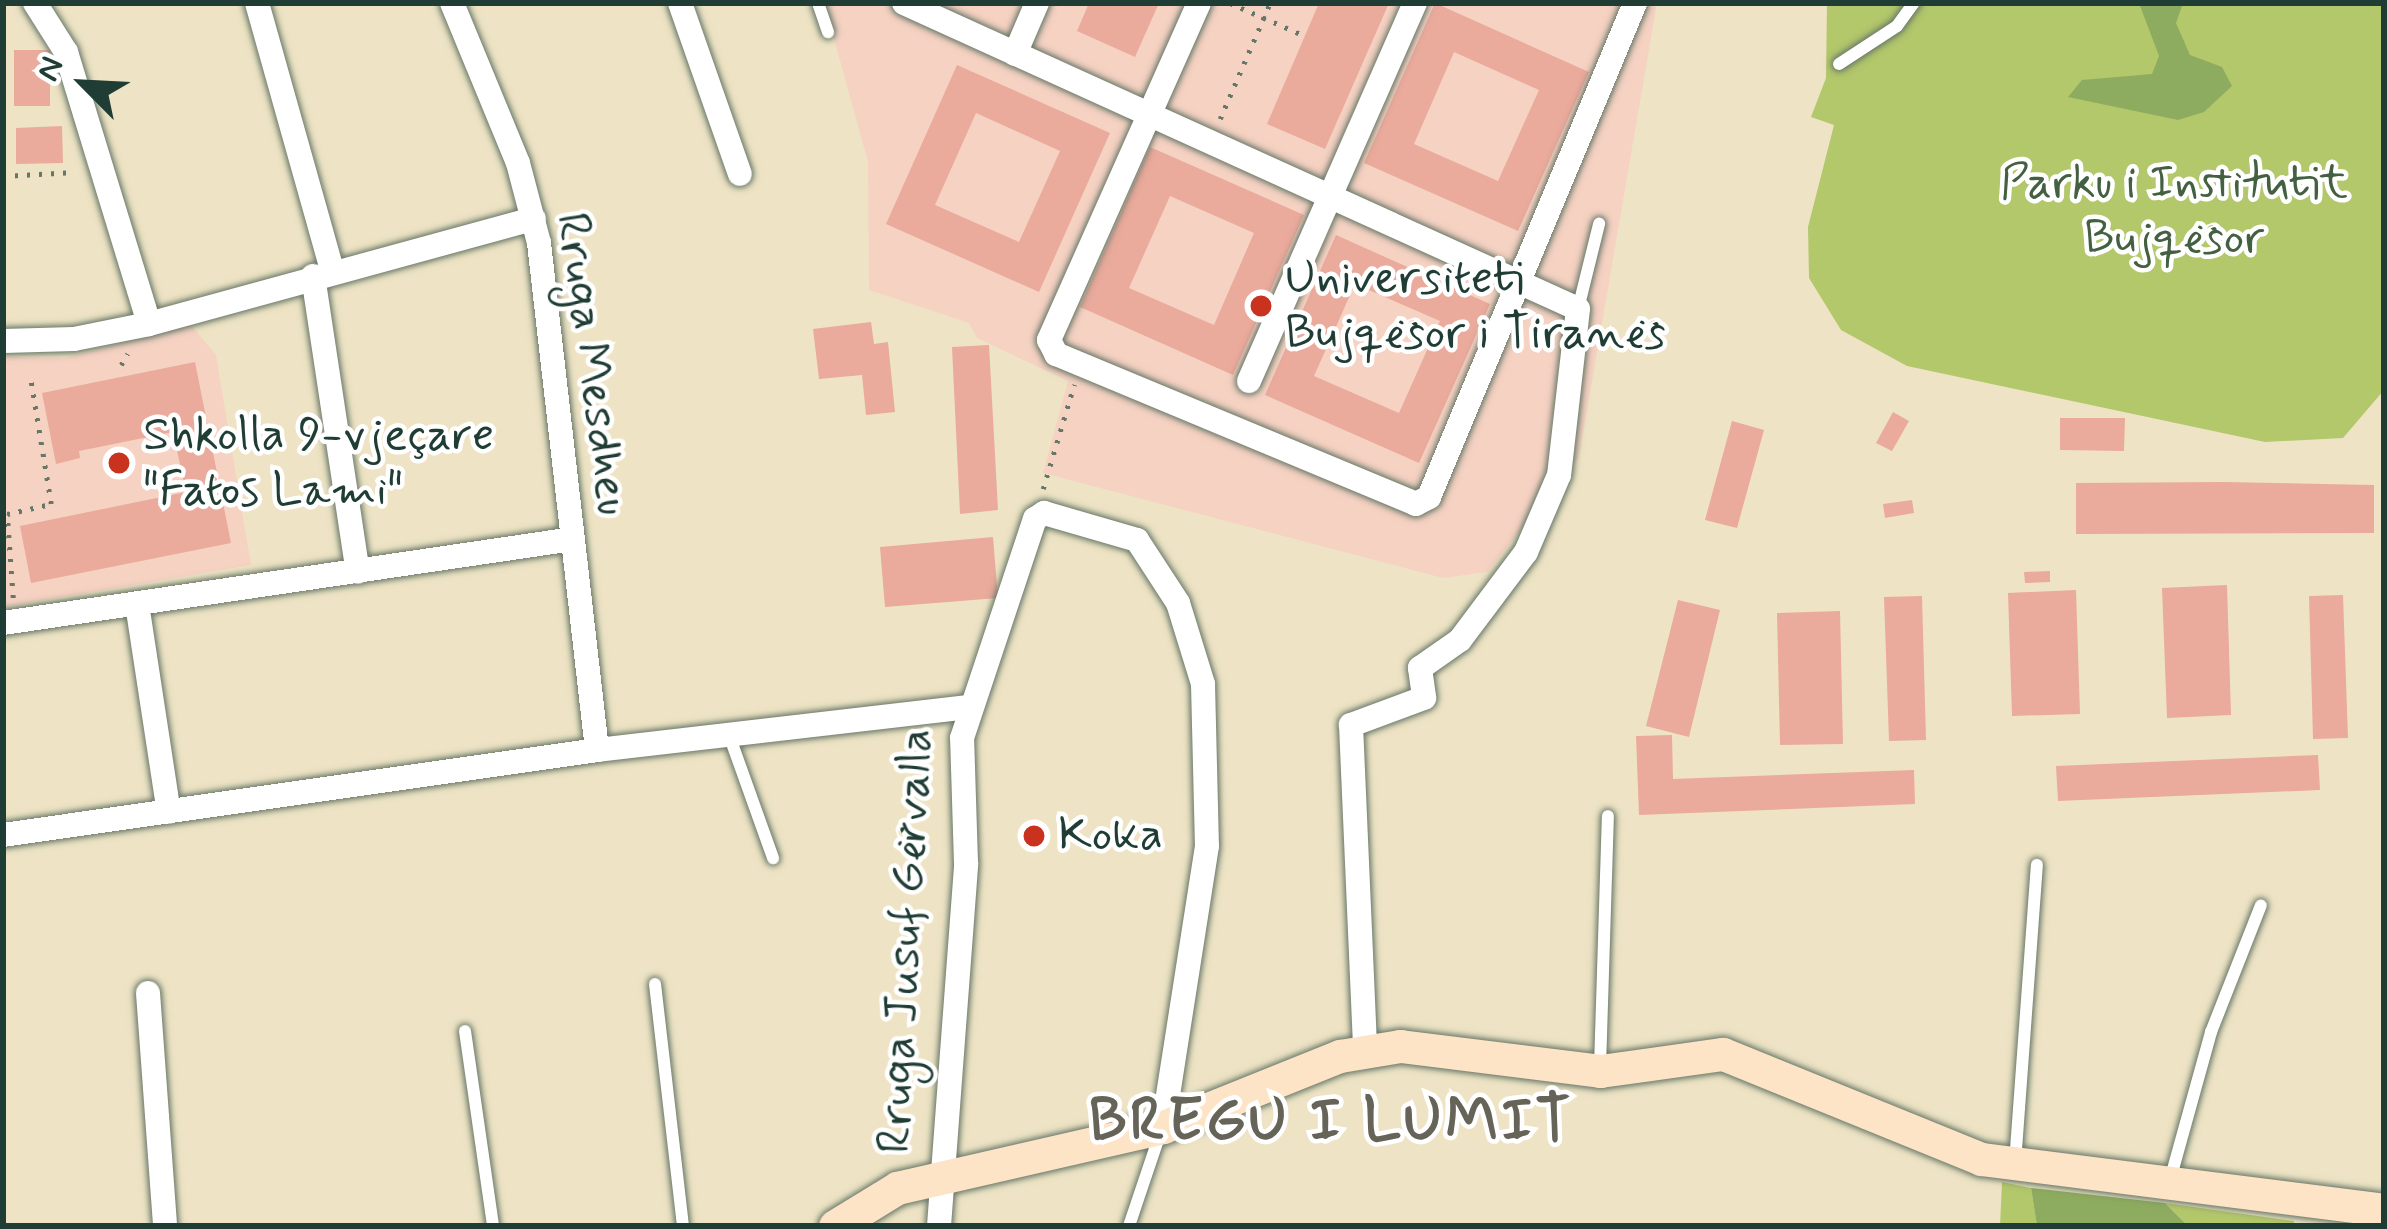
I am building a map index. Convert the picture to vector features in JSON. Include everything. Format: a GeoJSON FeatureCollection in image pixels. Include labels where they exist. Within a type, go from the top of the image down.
{"type":"FeatureCollection","features":[{"type":"Feature","properties":{"kind":"street"},"geometry":{"type":"LineString","coordinates":[[35,3],[66,52],[149,324]]}},
{"type":"Feature","properties":{"kind":"street"},"geometry":{"type":"LineString","coordinates":[[256,3],[323,273],[358,572]]}},
{"type":"Feature","properties":{"kind":"street","name":"Rruga Mesdheu"},"geometry":{"type":"LineString","coordinates":[[452,3],[534,219],[597,750]]}},
{"type":"Feature","properties":{"kind":"street"},"geometry":{"type":"LineString","coordinates":[[680,3],[740,175]]}},
{"type":"Feature","properties":{"kind":"street"},"geometry":{"type":"LineString","coordinates":[[904,3],[1519,276],[1579,309],[1559,475],[1532,541],[1460,640],[1420,668],[1424,698],[1352,725],[1365,1050]]}},
{"type":"Feature","properties":{"kind":"street"},"geometry":{"type":"LineString","coordinates":[[1015,54],[1036,3]]}},
{"type":"Feature","properties":{"kind":"street"},"geometry":{"type":"LineString","coordinates":[[1198,3],[1048,340],[1057,354],[1081,365],[1416,504],[1429,497],[1635,3]]}},
{"type":"Feature","properties":{"kind":"street"},"geometry":{"type":"LineString","coordinates":[[1249,381],[1415,3]]}},
{"type":"Feature","properties":{"kind":"street"},"geometry":{"type":"LineString","coordinates":[[3,341],[74,339],[149,324],[534,219]]}},
{"type":"Feature","properties":{"kind":"street"},"geometry":{"type":"LineString","coordinates":[[1045,513],[1137,540],[1192,633],[1203,684],[1207,847],[1163,1127]]}},
{"type":"Feature","properties":{"kind":"street","name":"Rruga Jusuf Gërvalla"},"geometry":{"type":"LineString","coordinates":[[939,1226],[966,863],[959,774],[970,707],[1035,519],[1045,513]]}},
{"type":"Feature","properties":{"kind":"street"},"geometry":{"type":"LineString","coordinates":[[8,614],[136,604],[573,539]]}},
{"type":"Feature","properties":{"kind":"street"},"geometry":{"type":"LineString","coordinates":[[136,604],[169,812]]}},
{"type":"Feature","properties":{"kind":"street"},"geometry":{"type":"LineString","coordinates":[[3,835],[597,750],[970,707]]}},
{"type":"Feature","properties":{"kind":"street"},"geometry":{"type":"LineString","coordinates":[[148,993],[165,1226]]}},
{"type":"Feature","properties":{"kind":"street"},"geometry":{"type":"LineString","coordinates":[[835,1226],[884,1194],[940,1176],[1163,1127],[1365,1050],[1449,1047],[1600,1071],[1723,1054],[1953,1150],[2015,1165],[2170,1180],[2384,1210]]}},
{"type":"Feature","properties":{"kind":"lane"},"geometry":{"type":"LineString","coordinates":[[818,3],[828,32]]}},
{"type":"Feature","properties":{"kind":"lane"},"geometry":{"type":"LineString","coordinates":[[1839,64],[1897,26],[1914,3]]}},
{"type":"Feature","properties":{"kind":"lane"},"geometry":{"type":"LineString","coordinates":[[1579,309],[1599,224]]}},
{"type":"Feature","properties":{"kind":"lane"},"geometry":{"type":"LineString","coordinates":[[729,735],[773,857]]}},
{"type":"Feature","properties":{"kind":"lane"},"geometry":{"type":"LineString","coordinates":[[1600,1071],[1608,816]]}},
{"type":"Feature","properties":{"kind":"lane"},"geometry":{"type":"LineString","coordinates":[[2015,1165],[2037,866]]}},
{"type":"Feature","properties":{"kind":"lane"},"geometry":{"type":"LineString","coordinates":[[2170,1180],[2211,1032],[2261,905]]}},
{"type":"Feature","properties":{"kind":"lane"},"geometry":{"type":"LineString","coordinates":[[655,984],[683,1226]]}},
{"type":"Feature","properties":{"kind":"lane"},"geometry":{"type":"LineString","coordinates":[[465,1031],[493,1226]]}},
{"type":"Feature","properties":{"kind":"lane"},"geometry":{"type":"LineString","coordinates":[[1129,1226],[1163,1127]]}},
{"type":"Feature","properties":{"kind":"path"},"geometry":{"type":"LineString","coordinates":[[1230,3],[1305,36]]}},
{"type":"Feature","properties":{"kind":"path"},"geometry":{"type":"LineString","coordinates":[[1210,142],[1270,3]]}},
{"type":"Feature","properties":{"kind":"path"},"geometry":{"type":"LineString","coordinates":[[3,176],[102,171]]}},
{"type":"Feature","properties":{"kind":"path"},"geometry":{"type":"LineString","coordinates":[[1045,513],[1042,482],[1081,365]]}},
{"type":"Feature","properties":{"kind":"path"},"geometry":{"type":"LineString","coordinates":[[8,614],[8,514],[51,504],[31,382]]}},
{"type":"Feature","properties":{"kind":"shaded area","name":"Universiteti Bujqësor i Tiranës"},"geometry":{"type":"Polygon","coordinates":[[[824,3],[1657,3],[1579,457],[1487,572],[1443,578],[1043,473],[1068,381],[977,338],[969,323],[869,290],[868,162],[824,3]]]}},
{"type":"Feature","properties":{"kind":"shaded area","name":"Shkolla 9-vjeçare \"Fatos Lami\""},"geometry":{"type":"Polygon","coordinates":[[[191,325],[216,355],[251,565],[3,607],[3,357],[65,358],[191,325]]]}},
{"type":"Feature","properties":{"kind":"green space","name":"Parku i Institutit Bujqësor"},"geometry":{"type":"Polygon","coordinates":[[[1827,3],[2384,3],[2384,390],[2343,438],[2265,442],[1907,366],[1841,330],[1809,278],[1808,227],[1834,125],[1811,117],[1826,78],[1827,3]]]}},
{"type":"Feature","properties":{"kind":"green space"},"geometry":{"type":"Polygon","coordinates":[[[2139,3],[2183,3],[2176,23],[2190,55],[2222,67],[2232,86],[2204,112],[2178,120],[2068,97],[2082,80],[2152,74],[2159,56],[2139,3]]]}},
{"type":"Feature","properties":{"kind":"green space"},"geometry":{"type":"Polygon","coordinates":[[[2002,1182],[2031,1188],[2037,1226],[2000,1226],[2002,1182]]]}},
{"type":"Feature","properties":{"kind":"green space"},"geometry":{"type":"Polygon","coordinates":[[[2031,1188],[2165,1203],[2188,1226],[2037,1226],[2031,1188]]]}},
{"type":"Feature","properties":{"kind":"green space"},"geometry":{"type":"Polygon","coordinates":[[[2165,1203],[2294,1221],[2293,1226],[2188,1226],[2165,1203]]]}},
{"type":"Feature","properties":{"kind":"building"},"geometry":{"type":"Polygon","coordinates":[[[1089,3],[1159,3],[1135,57],[1077,31],[1089,3]]]}},
{"type":"Feature","properties":{"kind":"building"},"geometry":{"type":"Polygon","coordinates":[[[1319,3],[1389,3],[1325,149],[1267,124],[1319,3]]]}},
{"type":"Feature","properties":{"kind":"building"},"geometry":{"type":"Polygon","coordinates":[[[1435,3],[1589,72],[1518,231],[1364,163],[1435,3]],[[1454,52],[1414,144],[1498,181],[1539,90],[1454,52]]]}},
{"type":"Feature","properties":{"kind":"building"},"geometry":{"type":"Polygon","coordinates":[[[14,50],[50,50],[50,106],[14,106],[14,50]]]}},
{"type":"Feature","properties":{"kind":"building"},"geometry":{"type":"Polygon","coordinates":[[[957,65],[1110,133],[1039,292],[886,224],[957,65]],[[976,113],[935,205],[1019,242],[1060,151],[976,113]]]}},
{"type":"Feature","properties":{"kind":"building"},"geometry":{"type":"Polygon","coordinates":[[[62,126],[63,163],[16,164],[16,128],[62,126]]]}},
{"type":"Feature","properties":{"kind":"building"},"geometry":{"type":"Polygon","coordinates":[[[1150,147],[1304,215],[1233,375],[1080,307],[1150,147]],[[1170,196],[1129,288],[1214,325],[1254,233],[1170,196]]]}},
{"type":"Feature","properties":{"kind":"building"},"geometry":{"type":"Polygon","coordinates":[[[1336,235],[1490,304],[1419,463],[1265,395],[1336,235]],[[1355,284],[1314,376],[1399,413],[1440,321],[1355,284]]]}},
{"type":"Feature","properties":{"kind":"building"},"geometry":{"type":"Polygon","coordinates":[[[871,322],[874,344],[888,342],[895,412],[866,415],[862,375],[819,379],[813,329],[871,322]]]}},
{"type":"Feature","properties":{"kind":"building"},"geometry":{"type":"Polygon","coordinates":[[[989,345],[998,510],[960,514],[952,347],[989,345]]]}},
{"type":"Feature","properties":{"kind":"building","name":"Shkolla 9-vjeçare \"Fatos Lami\""},"geometry":{"type":"Polygon","coordinates":[[[195,362],[231,543],[31,583],[20,526],[186,492],[173,432],[79,451],[80,458],[56,464],[42,393],[195,362]]]}},
{"type":"Feature","properties":{"kind":"building"},"geometry":{"type":"Polygon","coordinates":[[[1893,412],[1909,421],[1892,451],[1876,443],[1893,412]]]}},
{"type":"Feature","properties":{"kind":"building"},"geometry":{"type":"Polygon","coordinates":[[[2060,418],[2125,418],[2124,451],[2060,450],[2060,418]]]}},
{"type":"Feature","properties":{"kind":"building"},"geometry":{"type":"Polygon","coordinates":[[[1732,421],[1764,430],[1737,528],[1705,520],[1732,421]]]}},
{"type":"Feature","properties":{"kind":"building"},"geometry":{"type":"Polygon","coordinates":[[[2076,483],[2374,485],[2374,533],[2076,534],[2076,483]]]}},
{"type":"Feature","properties":{"kind":"building"},"geometry":{"type":"Polygon","coordinates":[[[1912,500],[1914,513],[1885,518],[1883,504],[1912,500]]]}},
{"type":"Feature","properties":{"kind":"building"},"geometry":{"type":"Polygon","coordinates":[[[993,537],[998,598],[885,607],[880,547],[993,537]]]}},
{"type":"Feature","properties":{"kind":"building"},"geometry":{"type":"Polygon","coordinates":[[[2050,571],[2050,582],[2025,583],[2024,572],[2050,571]]]}},
{"type":"Feature","properties":{"kind":"building"},"geometry":{"type":"Polygon","coordinates":[[[2227,585],[2231,715],[2167,718],[2162,588],[2227,585]]]}},
{"type":"Feature","properties":{"kind":"building"},"geometry":{"type":"Polygon","coordinates":[[[2076,590],[2080,714],[2012,716],[2008,593],[2076,590]]]}},
{"type":"Feature","properties":{"kind":"building"},"geometry":{"type":"Polygon","coordinates":[[[2343,595],[2348,738],[2313,739],[2309,596],[2343,595]]]}},
{"type":"Feature","properties":{"kind":"building"},"geometry":{"type":"Polygon","coordinates":[[[1922,596],[1926,740],[1889,741],[1884,597],[1922,596]]]}},
{"type":"Feature","properties":{"kind":"building"},"geometry":{"type":"Polygon","coordinates":[[[1678,600],[1720,610],[1689,737],[1646,726],[1678,600]]]}},
{"type":"Feature","properties":{"kind":"building"},"geometry":{"type":"Polygon","coordinates":[[[1840,611],[1843,744],[1780,745],[1777,613],[1840,611]]]}},
{"type":"Feature","properties":{"kind":"building"},"geometry":{"type":"Polygon","coordinates":[[[1672,735],[1673,779],[1914,770],[1915,804],[1639,815],[1636,736],[1672,735]]]}},
{"type":"Feature","properties":{"kind":"building"},"geometry":{"type":"Polygon","coordinates":[[[2318,755],[2320,790],[2058,801],[2056,766],[2318,755]]]}},
{"type":"Feature","properties":{"kind":"place","name":"Universiteti Bujqësor i Tiranës"},"geometry":{"type":"Point","coordinates":[1261,306]}},
{"type":"Feature","properties":{"kind":"place","name":"Shkolla 9-vjeçare \"Fatos Lami\""},"geometry":{"type":"Point","coordinates":[119,463]}},
{"type":"Feature","properties":{"kind":"place","name":"Koka"},"geometry":{"type":"Point","coordinates":[1034,836]}},
{"type":"Feature","properties":{"kind":"district","name":"BREGU I LUMIT"},"geometry":{"type":"Point","coordinates":[1331,1122]}}]}
